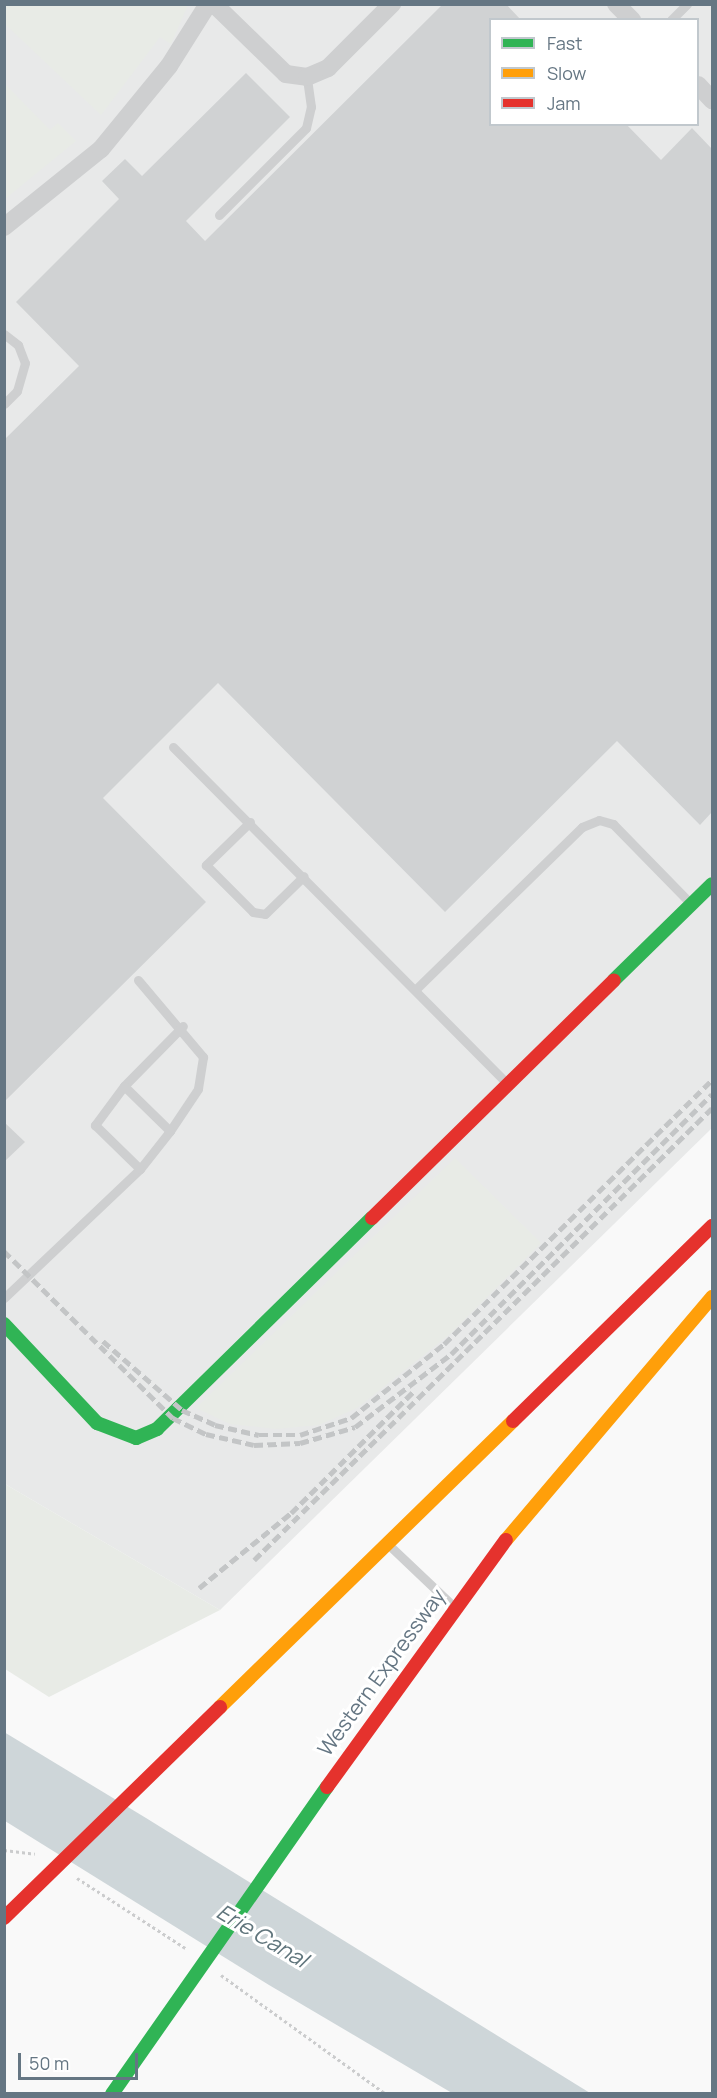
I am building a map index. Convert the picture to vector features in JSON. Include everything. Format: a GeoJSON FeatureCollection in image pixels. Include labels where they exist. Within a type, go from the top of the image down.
{"type":"FeatureCollection","features":[{"type":"Feature","properties":{"kind":"main road"},"geometry":{"type":"LineString","coordinates":[[4,1324],[98,1423],[117,1435],[136,1438],[157,1430],[712,884]]}},
{"type":"Feature","properties":{"kind":"main road"},"geometry":{"type":"LineString","coordinates":[[4,1918],[712,1226]]}},
{"type":"Feature","properties":{"kind":"main road","name":"Western Expressway"},"geometry":{"type":"LineString","coordinates":[[112,2094],[285,1842],[453,1606],[574,1454],[712,1297]]}},
{"type":"Feature","properties":{"kind":"main road"},"geometry":{"type":"LineString","coordinates":[[4,1923],[24,1900]]}},
{"type":"Feature","properties":{"kind":"main road"},"geometry":{"type":"LineString","coordinates":[[124,2094],[179,1996]]}},
{"type":"Feature","properties":{"kind":"street"},"geometry":{"type":"LineString","coordinates":[[4,227],[70,178],[107,142],[169,66],[208,4]]}},
{"type":"Feature","properties":{"kind":"street"},"geometry":{"type":"LineString","coordinates":[[214,4],[286,74],[307,77],[328,68],[392,4]]}},
{"type":"Feature","properties":{"kind":"street"},"geometry":{"type":"LineString","coordinates":[[616,4],[630,18]]}},
{"type":"Feature","properties":{"kind":"street"},"geometry":{"type":"LineString","coordinates":[[699,86],[712,100]]}},
{"type":"Feature","properties":{"kind":"lane"},"geometry":{"type":"LineString","coordinates":[[673,18],[687,4]]}},
{"type":"Feature","properties":{"kind":"lane"},"geometry":{"type":"LineString","coordinates":[[219,215],[306,128],[311,107],[307,77]]}},
{"type":"Feature","properties":{"kind":"lane"},"geometry":{"type":"LineString","coordinates":[[4,334],[18,345],[25,363],[17,391],[4,404]]}},
{"type":"Feature","properties":{"kind":"lane"},"geometry":{"type":"LineString","coordinates":[[173,747],[304,876],[509,1085]]}},
{"type":"Feature","properties":{"kind":"lane"},"geometry":{"type":"LineString","coordinates":[[416,989],[582,827],[599,820],[613,824],[692,904]]}},
{"type":"Feature","properties":{"kind":"lane"},"geometry":{"type":"LineString","coordinates":[[250,822],[206,865],[253,912],[266,914],[304,876]]}},
{"type":"Feature","properties":{"kind":"lane"},"geometry":{"type":"LineString","coordinates":[[4,1298],[140,1169],[170,1131],[198,1089],[203,1057],[183,1026],[138,980]]}},
{"type":"Feature","properties":{"kind":"lane"},"geometry":{"type":"LineString","coordinates":[[140,1169],[95,1125],[124,1086],[183,1026]]}},
{"type":"Feature","properties":{"kind":"lane"},"geometry":{"type":"LineString","coordinates":[[124,1086],[170,1131]]}},
{"type":"Feature","properties":{"kind":"lane"},"geometry":{"type":"LineString","coordinates":[[388,1544],[453,1606]]}},
{"type":"Feature","properties":{"kind":"shaded area"},"geometry":{"type":"Polygon","coordinates":[[[5,5],[712,5],[712,1128],[220,1610],[5,1484],[5,5]]]}},
{"type":"Feature","properties":{"kind":"shaded area"},"geometry":{"type":"Polygon","coordinates":[[[5,5],[188,5],[171,44],[160,37],[101,115],[5,24],[5,5]]]}},
{"type":"Feature","properties":{"kind":"shaded area"},"geometry":{"type":"Polygon","coordinates":[[[5,84],[50,130],[58,123],[76,141],[5,199],[5,84]]]}},
{"type":"Feature","properties":{"kind":"shaded area"},"geometry":{"type":"Polygon","coordinates":[[[455,1158],[541,1243],[450,1334],[357,1408],[319,1425],[276,1429],[230,1424],[196,1408],[455,1158]]]}},
{"type":"Feature","properties":{"kind":"shaded area"},"geometry":{"type":"Polygon","coordinates":[[[4,1484],[220,1610],[49,1697],[5,1669],[4,1484]]]}},
{"type":"Feature","properties":{"kind":"water","name":"Erie Canal"},"geometry":{"type":"Polygon","coordinates":[[[4,1732],[590,2093],[452,2093],[269,1985],[5,1821],[4,1732]]]}},
{"type":"Feature","properties":{"kind":"building"},"geometry":{"type":"Polygon","coordinates":[[[443,4],[506,4],[519,18],[489,18],[489,126],[628,126],[661,160],[692,128],[712,149],[712,812],[700,825],[617,741],[445,912],[218,683],[103,798],[206,902],[4,1102],[4,440],[79,366],[16,302],[119,199],[102,181],[125,159],[142,176],[246,73],[290,117],[186,221],[205,241],[443,4]]]}},
{"type":"Feature","properties":{"kind":"building"},"geometry":{"type":"Polygon","coordinates":[[[4,1122],[25,1142],[4,1162],[4,1122]]]}},
{"type":"Feature","properties":{"kind":"railway"},"geometry":{"type":"LineString","coordinates":[[103,1341],[182,1410],[215,1425],[259,1435],[300,1435],[351,1418],[444,1344],[712,1080]]}},
{"type":"Feature","properties":{"kind":"railway"},"geometry":{"type":"LineString","coordinates":[[4,1251],[173,1418],[206,1434],[254,1445],[300,1443],[355,1427],[451,1354],[712,1094]]}},
{"type":"Feature","properties":{"kind":"railway"},"geometry":{"type":"LineString","coordinates":[[254,1560],[712,1108]]}},
{"type":"Feature","properties":{"kind":"railway"},"geometry":{"type":"LineString","coordinates":[[199,1588],[291,1513],[415,1390]]}},
{"type":"Feature","properties":{"kind":"traffic: fast"},"geometry":{"type":"LineString","coordinates":[[614,980],[712,884]]}},
{"type":"Feature","properties":{"kind":"traffic: fast"},"geometry":{"type":"LineString","coordinates":[[4,1324],[97,1423],[136,1438],[157,1429],[372,1218]]}},
{"type":"Feature","properties":{"kind":"traffic: fast"},"geometry":{"type":"LineString","coordinates":[[112,2094],[327,1787]]}},
{"type":"Feature","properties":{"kind":"traffic: slow"},"geometry":{"type":"LineString","coordinates":[[506,1540],[712,1297]]}},
{"type":"Feature","properties":{"kind":"traffic: slow"},"geometry":{"type":"LineString","coordinates":[[220,1707],[513,1421]]}},
{"type":"Feature","properties":{"kind":"traffic: jam"},"geometry":{"type":"LineString","coordinates":[[372,1218],[614,980]]}},
{"type":"Feature","properties":{"kind":"traffic: jam"},"geometry":{"type":"LineString","coordinates":[[513,1421],[712,1226]]}},
{"type":"Feature","properties":{"kind":"traffic: jam"},"geometry":{"type":"LineString","coordinates":[[327,1787],[506,1540]]}},
{"type":"Feature","properties":{"kind":"traffic: jam"},"geometry":{"type":"LineString","coordinates":[[4,1918],[220,1707]]}}]}
